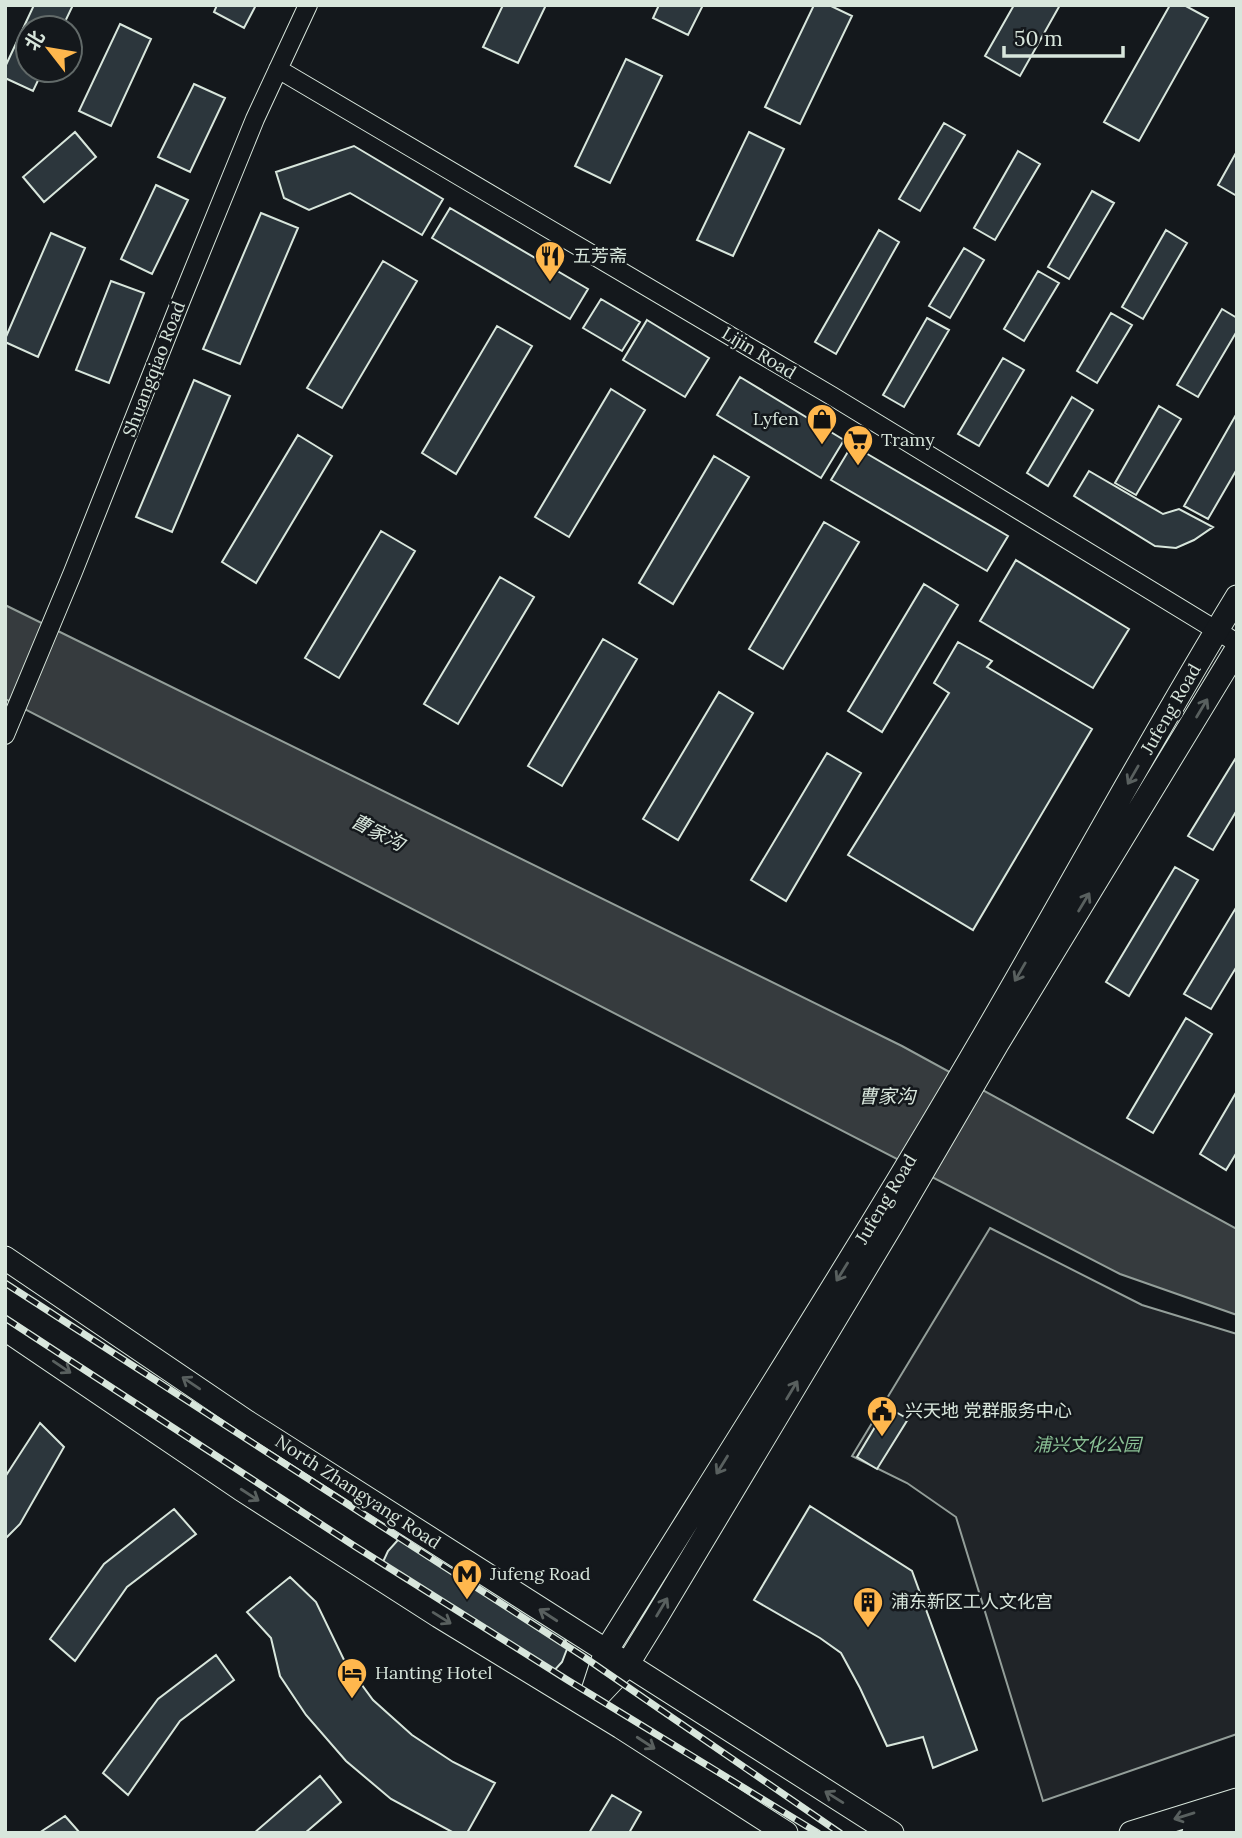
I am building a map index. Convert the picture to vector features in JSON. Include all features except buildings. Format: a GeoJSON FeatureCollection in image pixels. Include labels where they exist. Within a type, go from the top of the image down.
{"type":"FeatureCollection","features":[{"type":"Feature","properties":{"kind":"main road","name":"Jufeng Road"},"geometry":{"type":"LineString","coordinates":[[991,1040],[1237,597]]}},
{"type":"Feature","properties":{"kind":"main road","name":"Jufeng Road"},"geometry":{"type":"LineString","coordinates":[[588,1706],[627,1665],[991,1040],[1237,649]]}},
{"type":"Feature","properties":{"kind":"main road","name":"Jufeng Road"},"geometry":{"type":"LineString","coordinates":[[588,1706],[606,1651],[885,1219]]}},
{"type":"Feature","properties":{"kind":"main road","name":"North Zhangyang Road"},"geometry":{"type":"LineString","coordinates":[[5,1258],[247,1422],[892,1833]]}},
{"type":"Feature","properties":{"kind":"main road"},"geometry":{"type":"LineString","coordinates":[[5,1329],[242,1489],[786,1833]]}},
{"type":"Feature","properties":{"kind":"main road"},"geometry":{"type":"LineString","coordinates":[[1131,1833],[1237,1800]]}},
{"type":"Feature","properties":{"kind":"main road"},"geometry":{"type":"LineString","coordinates":[[1194,1833],[1237,1820]]}},
{"type":"Feature","properties":{"kind":"street","name":"Shuangqiao Road"},"geometry":{"type":"LineString","coordinates":[[5,735],[255,119],[308,5]]}},
{"type":"Feature","properties":{"kind":"street","name":"Lijin Road"},"geometry":{"type":"LineString","coordinates":[[278,69],[844,403],[1237,643]]}},
{"type":"Feature","properties":{"kind":"green space","name":"浦兴文化公园"},"geometry":{"type":"Polygon","coordinates":[[[990,1228],[1142,1305],[1237,1334],[1237,1734],[1043,1801],[956,1517],[907,1483],[852,1456],[990,1228]]]}},
{"type":"Feature","properties":{"kind":"water","name":"曹家沟"},"geometry":{"type":"Polygon","coordinates":[[[5,605],[902,1046],[1237,1229],[1237,1315],[1120,1274],[5,699],[5,605]]]}},
{"type":"Feature","properties":{"kind":"railway"},"geometry":{"type":"LineString","coordinates":[[5,1283],[584,1657],[840,1833]]}},
{"type":"Feature","properties":{"kind":"railway"},"geometry":{"type":"LineString","coordinates":[[5,1318],[356,1547],[818,1833]]}},
{"type":"Feature","properties":{"kind":"place","name":"五芳斋"},"geometry":{"type":"Point","coordinates":[550,283]}},
{"type":"Feature","properties":{"kind":"place","name":"Lyfen"},"geometry":{"type":"Point","coordinates":[822,446]}},
{"type":"Feature","properties":{"kind":"place","name":"Tramy"},"geometry":{"type":"Point","coordinates":[858,467]}},
{"type":"Feature","properties":{"kind":"place","name":"兴天地 党群服务中心"},"geometry":{"type":"Point","coordinates":[882,1438]}},
{"type":"Feature","properties":{"kind":"place","name":"Jufeng Road"},"geometry":{"type":"Point","coordinates":[467,1601]}},
{"type":"Feature","properties":{"kind":"place","name":"浦东新区工人文化宫"},"geometry":{"type":"Point","coordinates":[868,1629]}},
{"type":"Feature","properties":{"kind":"place","name":"Hanting Hotel"},"geometry":{"type":"Point","coordinates":[352,1700]}}]}
